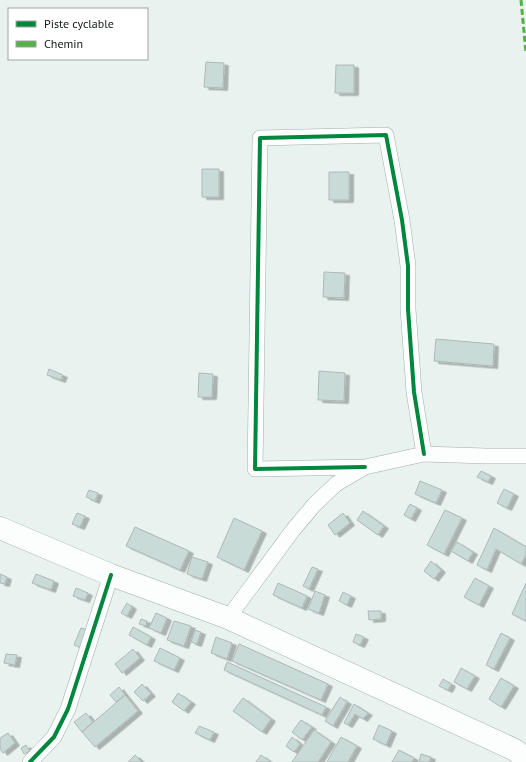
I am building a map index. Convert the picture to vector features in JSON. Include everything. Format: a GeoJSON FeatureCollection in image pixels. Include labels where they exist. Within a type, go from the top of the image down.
{"type":"FeatureCollection","features":[{"type":"Feature","properties":{"kind":"main road"},"geometry":{"type":"LineString","coordinates":[[0,528],[111,575],[228,618],[515,750],[526,759]]}},
{"type":"Feature","properties":{"kind":"street"},"geometry":{"type":"LineString","coordinates":[[424,454],[414,392],[408,310],[408,266],[402,220],[386,135],[260,138],[255,469],[365,467],[424,454],[526,456]]}},
{"type":"Feature","properties":{"kind":"street"},"geometry":{"type":"LineString","coordinates":[[228,618],[293,530],[314,505],[336,484],[365,467]]}},
{"type":"Feature","properties":{"kind":"street"},"geometry":{"type":"LineString","coordinates":[[30,762],[54,738],[68,709],[111,575]]}},
{"type":"Feature","properties":{"kind":"building"},"geometry":{"type":"Polygon","coordinates":[[[206,62],[224,63],[223,88],[204,87],[206,62]]]}},
{"type":"Feature","properties":{"kind":"building"},"geometry":{"type":"Polygon","coordinates":[[[336,65],[354,65],[354,93],[335,93],[336,65]]]}},
{"type":"Feature","properties":{"kind":"building"},"geometry":{"type":"Polygon","coordinates":[[[202,169],[219,169],[219,197],[202,197],[202,169]]]}},
{"type":"Feature","properties":{"kind":"building"},"geometry":{"type":"Polygon","coordinates":[[[329,172],[349,172],[349,200],[329,200],[329,172]]]}},
{"type":"Feature","properties":{"kind":"building"},"geometry":{"type":"Polygon","coordinates":[[[324,272],[345,273],[344,298],[323,297],[324,272]]]}},
{"type":"Feature","properties":{"kind":"building"},"geometry":{"type":"Polygon","coordinates":[[[436,339],[494,344],[493,366],[434,361],[436,339]]]}},
{"type":"Feature","properties":{"kind":"building"},"geometry":{"type":"Polygon","coordinates":[[[49,369],[63,375],[61,380],[47,375],[49,369]]]}},
{"type":"Feature","properties":{"kind":"building"},"geometry":{"type":"Polygon","coordinates":[[[319,371],[345,373],[344,401],[318,400],[319,371]]]}},
{"type":"Feature","properties":{"kind":"building"},"geometry":{"type":"Polygon","coordinates":[[[199,373],[213,374],[212,397],[198,397],[199,373]]]}},
{"type":"Feature","properties":{"kind":"building"},"geometry":{"type":"Polygon","coordinates":[[[481,471],[491,476],[488,482],[477,477],[481,471]]]}},
{"type":"Feature","properties":{"kind":"building"},"geometry":{"type":"Polygon","coordinates":[[[420,481],[442,490],[436,503],[415,494],[420,481]]]}},
{"type":"Feature","properties":{"kind":"building"},"geometry":{"type":"Polygon","coordinates":[[[504,489],[514,494],[507,508],[497,503],[504,489]]]}},
{"type":"Feature","properties":{"kind":"building"},"geometry":{"type":"Polygon","coordinates":[[[89,490],[98,493],[95,501],[86,497],[89,490]]]}},
{"type":"Feature","properties":{"kind":"building"},"geometry":{"type":"Polygon","coordinates":[[[410,504],[417,508],[411,519],[404,515],[410,504]]]}},
{"type":"Feature","properties":{"kind":"building"},"geometry":{"type":"Polygon","coordinates":[[[445,510],[462,518],[444,554],[427,545],[445,510]]]}},
{"type":"Feature","properties":{"kind":"building"},"geometry":{"type":"Polygon","coordinates":[[[363,511],[384,526],[378,535],[357,520],[363,511]]]}},
{"type":"Feature","properties":{"kind":"building"},"geometry":{"type":"Polygon","coordinates":[[[77,513],[85,516],[80,527],[72,524],[77,513]]]}},
{"type":"Feature","properties":{"kind":"building"},"geometry":{"type":"Polygon","coordinates":[[[343,513],[350,523],[335,535],[328,525],[343,513]]]}},
{"type":"Feature","properties":{"kind":"building"},"geometry":{"type":"Polygon","coordinates":[[[234,518],[262,531],[244,570],[217,557],[234,518]]]}},
{"type":"Feature","properties":{"kind":"building"},"geometry":{"type":"Polygon","coordinates":[[[135,527],[189,551],[180,570],[126,546],[135,527]]]}},
{"type":"Feature","properties":{"kind":"building"},"geometry":{"type":"Polygon","coordinates":[[[494,528],[526,547],[526,555],[521,564],[496,549],[487,570],[477,565],[494,528]]]}},
{"type":"Feature","properties":{"kind":"building"},"geometry":{"type":"Polygon","coordinates":[[[457,542],[473,552],[468,561],[451,551],[457,542]]]}},
{"type":"Feature","properties":{"kind":"building"},"geometry":{"type":"Polygon","coordinates":[[[192,557],[208,562],[202,579],[187,574],[192,557]]]}},
{"type":"Feature","properties":{"kind":"building"},"geometry":{"type":"Polygon","coordinates":[[[431,561],[441,570],[434,579],[424,571],[431,561]]]}},
{"type":"Feature","properties":{"kind":"building"},"geometry":{"type":"Polygon","coordinates":[[[312,567],[318,569],[309,589],[303,586],[312,567]]]}},
{"type":"Feature","properties":{"kind":"building"},"geometry":{"type":"Polygon","coordinates":[[[0,574],[7,577],[5,584],[0,583],[0,574]]]}},
{"type":"Feature","properties":{"kind":"building"},"geometry":{"type":"Polygon","coordinates":[[[36,574],[54,581],[51,590],[32,583],[36,574]]]}},
{"type":"Feature","properties":{"kind":"building"},"geometry":{"type":"Polygon","coordinates":[[[475,578],[489,586],[479,605],[464,597],[475,578]]]}},
{"type":"Feature","properties":{"kind":"building"},"geometry":{"type":"Polygon","coordinates":[[[278,583],[307,596],[302,608],[273,595],[278,583]]]}},
{"type":"Feature","properties":{"kind":"building"},"geometry":{"type":"Polygon","coordinates":[[[526,583],[526,621],[512,614],[526,583]]]}},
{"type":"Feature","properties":{"kind":"building"},"geometry":{"type":"Polygon","coordinates":[[[76,588],[88,593],[85,600],[73,596],[76,588]]]}},
{"type":"Feature","properties":{"kind":"building"},"geometry":{"type":"Polygon","coordinates":[[[315,591],[325,595],[319,613],[308,609],[315,591]]]}},
{"type":"Feature","properties":{"kind":"building"},"geometry":{"type":"Polygon","coordinates":[[[343,592],[351,596],[347,605],[339,601],[343,592]]]}},
{"type":"Feature","properties":{"kind":"building"},"geometry":{"type":"Polygon","coordinates":[[[127,603],[132,607],[127,616],[121,613],[127,603]]]}},
{"type":"Feature","properties":{"kind":"building"},"geometry":{"type":"Polygon","coordinates":[[[368,611],[381,611],[381,619],[369,620],[368,611]]]}},
{"type":"Feature","properties":{"kind":"building"},"geometry":{"type":"Polygon","coordinates":[[[156,613],[167,618],[161,633],[149,628],[156,613]]]}},
{"type":"Feature","properties":{"kind":"building"},"geometry":{"type":"Polygon","coordinates":[[[141,619],[147,621],[146,626],[139,624],[141,619]]]}},
{"type":"Feature","properties":{"kind":"building"},"geometry":{"type":"Polygon","coordinates":[[[174,621],[191,626],[184,646],[167,640],[174,621]]]}},
{"type":"Feature","properties":{"kind":"building"},"geometry":{"type":"Polygon","coordinates":[[[133,627],[151,637],[147,645],[129,635],[133,627]]]}},
{"type":"Feature","properties":{"kind":"building"},"geometry":{"type":"Polygon","coordinates":[[[81,628],[88,630],[82,648],[74,645],[81,628]]]}},
{"type":"Feature","properties":{"kind":"building"},"geometry":{"type":"Polygon","coordinates":[[[195,630],[201,632],[197,644],[191,642],[195,630]]]}},
{"type":"Feature","properties":{"kind":"building"},"geometry":{"type":"Polygon","coordinates":[[[501,633],[510,638],[494,669],[486,665],[501,633]]]}},
{"type":"Feature","properties":{"kind":"building"},"geometry":{"type":"Polygon","coordinates":[[[356,634],[364,637],[360,645],[353,642],[356,634]]]}},
{"type":"Feature","properties":{"kind":"building"},"geometry":{"type":"Polygon","coordinates":[[[216,637],[232,643],[227,659],[211,653],[216,637]]]}},
{"type":"Feature","properties":{"kind":"building"},"geometry":{"type":"Polygon","coordinates":[[[239,644],[328,684],[321,700],[232,661],[239,644]]]}},
{"type":"Feature","properties":{"kind":"building"},"geometry":{"type":"Polygon","coordinates":[[[160,648],[180,658],[174,670],[154,661],[160,648]]]}},
{"type":"Feature","properties":{"kind":"building"},"geometry":{"type":"Polygon","coordinates":[[[133,649],[140,658],[122,673],[115,664],[133,649]]]}},
{"type":"Feature","properties":{"kind":"building"},"geometry":{"type":"Polygon","coordinates":[[[6,654],[17,655],[15,665],[4,663],[6,654]]]}},
{"type":"Feature","properties":{"kind":"building"},"geometry":{"type":"Polygon","coordinates":[[[227,662],[326,707],[322,715],[224,670],[227,662]]]}},
{"type":"Feature","properties":{"kind":"building"},"geometry":{"type":"Polygon","coordinates":[[[461,668],[475,676],[467,689],[454,682],[461,668]]]}},
{"type":"Feature","properties":{"kind":"building"},"geometry":{"type":"Polygon","coordinates":[[[501,678],[514,686],[501,707],[489,699],[501,678]]]}},
{"type":"Feature","properties":{"kind":"building"},"geometry":{"type":"Polygon","coordinates":[[[443,679],[451,684],[448,690],[439,686],[443,679]]]}},
{"type":"Feature","properties":{"kind":"building"},"geometry":{"type":"Polygon","coordinates":[[[142,684],[151,694],[143,701],[134,692],[142,684]]]}},
{"type":"Feature","properties":{"kind":"building"},"geometry":{"type":"Polygon","coordinates":[[[119,687],[125,695],[116,702],[110,695],[119,687]]]}},
{"type":"Feature","properties":{"kind":"building"},"geometry":{"type":"Polygon","coordinates":[[[178,693],[191,702],[184,711],[172,702],[178,693]]]}},
{"type":"Feature","properties":{"kind":"building"},"geometry":{"type":"Polygon","coordinates":[[[125,695],[138,711],[95,747],[82,732],[125,695]]]}},
{"type":"Feature","properties":{"kind":"building"},"geometry":{"type":"Polygon","coordinates":[[[340,697],[347,702],[333,726],[325,721],[340,697]]]}},
{"type":"Feature","properties":{"kind":"building"},"geometry":{"type":"Polygon","coordinates":[[[243,698],[271,719],[262,732],[233,711],[243,698]]]}},
{"type":"Feature","properties":{"kind":"building"},"geometry":{"type":"Polygon","coordinates":[[[354,704],[368,713],[363,719],[355,714],[348,725],[344,723],[354,704]]]}},
{"type":"Feature","properties":{"kind":"building"},"geometry":{"type":"Polygon","coordinates":[[[86,713],[93,722],[82,732],[74,722],[86,713]]]}},
{"type":"Feature","properties":{"kind":"building"},"geometry":{"type":"Polygon","coordinates":[[[301,720],[312,727],[302,740],[292,732],[301,720]]]}},
{"type":"Feature","properties":{"kind":"building"},"geometry":{"type":"Polygon","coordinates":[[[379,725],[392,731],[386,745],[373,739],[379,725]]]}},
{"type":"Feature","properties":{"kind":"building"},"geometry":{"type":"Polygon","coordinates":[[[199,726],[214,732],[210,740],[195,733],[199,726]]]}},
{"type":"Feature","properties":{"kind":"building"},"geometry":{"type":"Polygon","coordinates":[[[314,730],[331,742],[318,762],[292,762],[314,730]]]}},
{"type":"Feature","properties":{"kind":"building"},"geometry":{"type":"Polygon","coordinates":[[[8,733],[15,743],[3,753],[0,749],[0,738],[8,733]]]}},
{"type":"Feature","properties":{"kind":"building"},"geometry":{"type":"Polygon","coordinates":[[[292,737],[300,744],[294,752],[286,746],[292,737]]]}},
{"type":"Feature","properties":{"kind":"building"},"geometry":{"type":"Polygon","coordinates":[[[341,737],[357,746],[348,762],[327,762],[341,737]]]}},
{"type":"Feature","properties":{"kind":"building"},"geometry":{"type":"Polygon","coordinates":[[[26,745],[30,751],[24,754],[21,748],[26,745]]]}},
{"type":"Feature","properties":{"kind":"building"},"geometry":{"type":"Polygon","coordinates":[[[399,750],[414,758],[412,762],[392,762],[399,750]]]}},
{"type":"Feature","properties":{"kind":"building"},"geometry":{"type":"Polygon","coordinates":[[[421,754],[431,757],[429,762],[419,762],[421,754]]]}},
{"type":"Feature","properties":{"kind":"building"},"geometry":{"type":"Polygon","coordinates":[[[135,755],[142,762],[128,762],[135,755]]]}},
{"type":"Feature","properties":{"kind":"building"},"geometry":{"type":"Polygon","coordinates":[[[261,755],[271,762],[256,762],[261,755]]]}},
{"type":"Feature","properties":{"kind":"marked path"},"geometry":{"type":"LineString","coordinates":[[521,0],[526,53]]}},
{"type":"Feature","properties":{"kind":"cycle path"},"geometry":{"type":"LineString","coordinates":[[365,467],[255,469],[260,138],[386,135],[402,220],[408,266],[408,309],[414,392],[424,454]]}},
{"type":"Feature","properties":{"kind":"cycle path"},"geometry":{"type":"LineString","coordinates":[[30,762],[54,737],[68,709],[111,575]]}}]}
